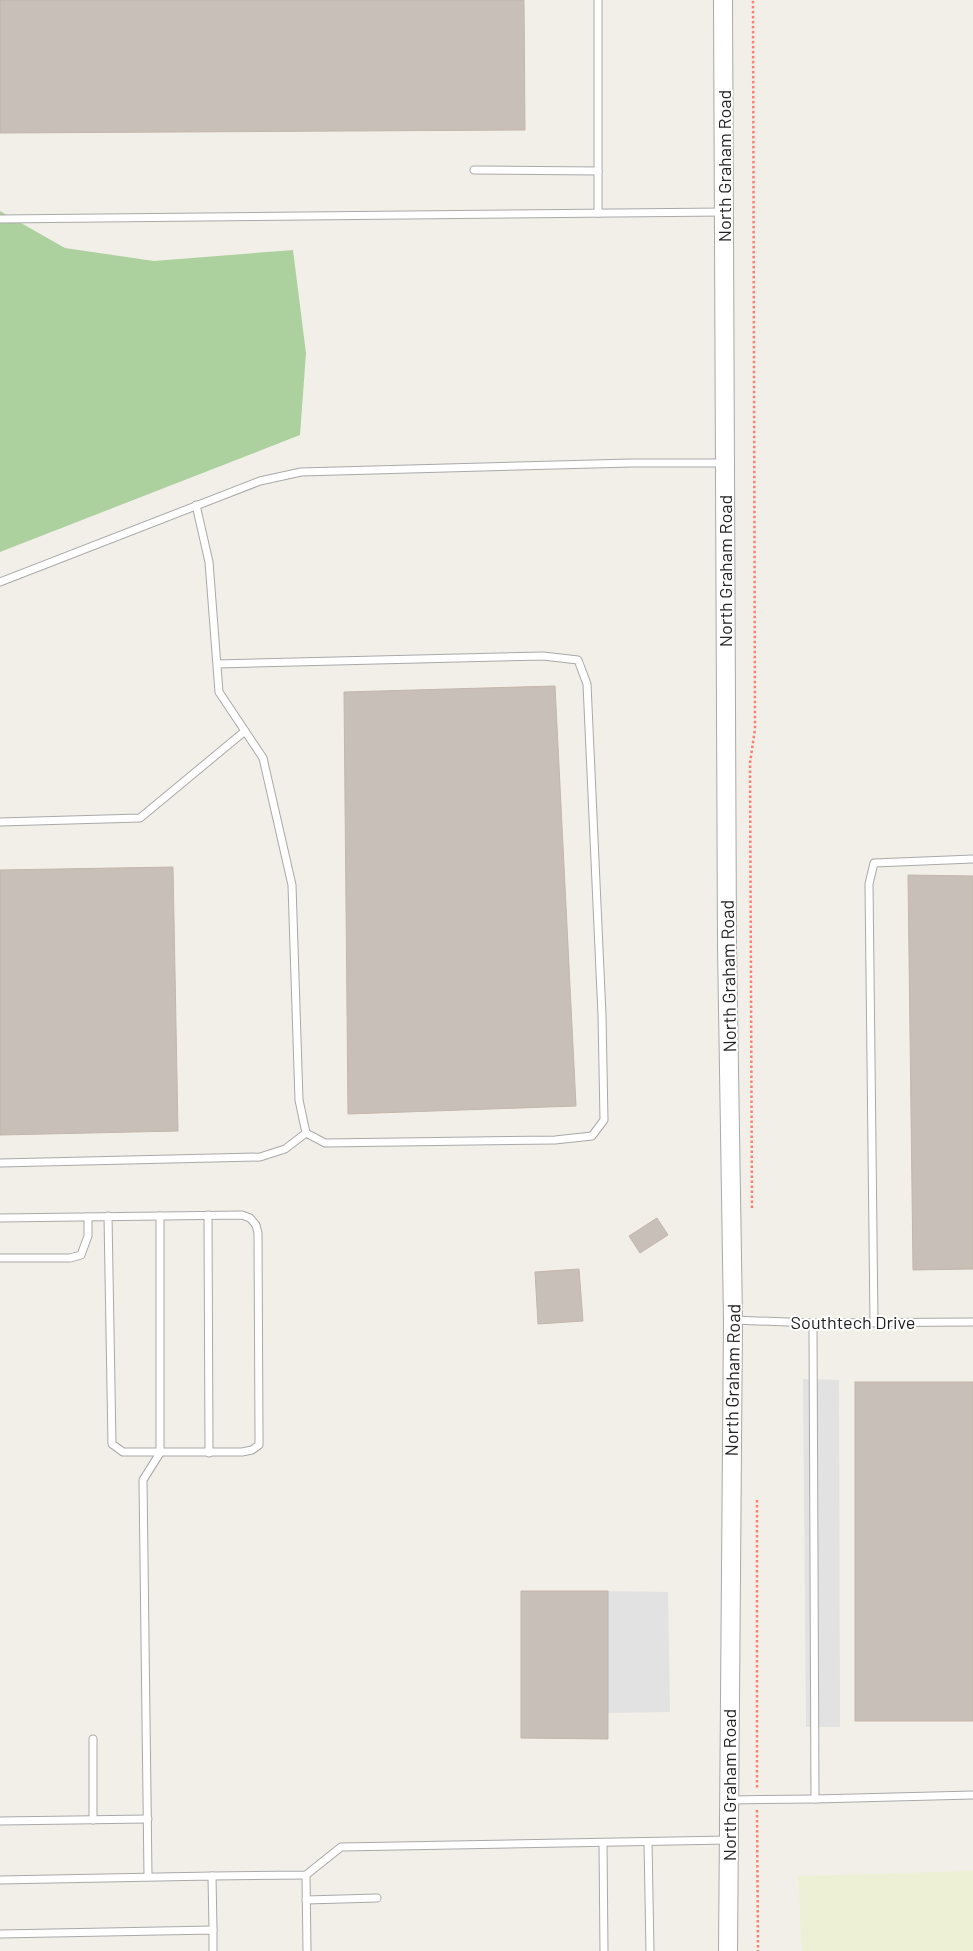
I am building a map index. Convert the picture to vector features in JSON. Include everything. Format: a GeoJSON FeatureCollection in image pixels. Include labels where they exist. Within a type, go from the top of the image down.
{"type":"FeatureCollection","features":[{"type":"Feature","properties":{"kind":"street","name":"North Graham Road"},"geometry":{"type":"LineString","coordinates":[[723,0],[727,945],[733,1320],[728,1951]]}},
{"type":"Feature","properties":{"kind":"lane"},"geometry":{"type":"LineString","coordinates":[[598,0],[598,213]]}},
{"type":"Feature","properties":{"kind":"lane"},"geometry":{"type":"LineString","coordinates":[[474,170],[598,171]]}},
{"type":"Feature","properties":{"kind":"lane"},"geometry":{"type":"LineString","coordinates":[[0,219],[724,212]]}},
{"type":"Feature","properties":{"kind":"lane"},"geometry":{"type":"LineString","coordinates":[[0,582],[260,481],[301,472],[632,463],[725,463]]}},
{"type":"Feature","properties":{"kind":"lane"},"geometry":{"type":"LineString","coordinates":[[196,505],[209,562],[219,692],[263,758],[292,885],[299,1100],[306,1133],[325,1144],[555,1140],[592,1136],[604,1120],[602,1015],[587,684],[578,660],[544,656],[217,664]]}},
{"type":"Feature","properties":{"kind":"lane"},"geometry":{"type":"LineString","coordinates":[[0,822],[140,818],[245,730]]}},
{"type":"Feature","properties":{"kind":"lane"},"geometry":{"type":"LineString","coordinates":[[874,1323],[869,884],[874,863],[973,859]]}},
{"type":"Feature","properties":{"kind":"lane"},"geometry":{"type":"LineString","coordinates":[[0,1163],[260,1157],[286,1149],[306,1133]]}},
{"type":"Feature","properties":{"kind":"lane"},"geometry":{"type":"LineString","coordinates":[[208,1215],[209,1454]]}},
{"type":"Feature","properties":{"kind":"lane"},"geometry":{"type":"LineString","coordinates":[[0,1218],[108,1216],[242,1215],[250,1218],[256,1225],[258,1233],[259,1445],[252,1450],[209,1454],[123,1452],[112,1444],[108,1216]]}},
{"type":"Feature","properties":{"kind":"lane"},"geometry":{"type":"LineString","coordinates":[[148,1876],[143,1480],[160,1453],[160,1216]]}},
{"type":"Feature","properties":{"kind":"lane"},"geometry":{"type":"LineString","coordinates":[[0,1258],[70,1258],[81,1255],[88,1236],[88,1217]]}},
{"type":"Feature","properties":{"kind":"lane","name":"Southtech Drive"},"geometry":{"type":"LineString","coordinates":[[733,1320],[813,1323],[973,1322]]}},
{"type":"Feature","properties":{"kind":"lane"},"geometry":{"type":"LineString","coordinates":[[813,1323],[815,1799]]}},
{"type":"Feature","properties":{"kind":"lane"},"geometry":{"type":"LineString","coordinates":[[93,1738],[93,1820]]}},
{"type":"Feature","properties":{"kind":"lane"},"geometry":{"type":"LineString","coordinates":[[729,1800],[973,1795]]}},
{"type":"Feature","properties":{"kind":"lane"},"geometry":{"type":"LineString","coordinates":[[0,1821],[148,1820]]}},
{"type":"Feature","properties":{"kind":"lane"},"geometry":{"type":"LineString","coordinates":[[0,1880],[148,1876],[306,1875],[341,1847],[729,1840]]}},
{"type":"Feature","properties":{"kind":"lane"},"geometry":{"type":"LineString","coordinates":[[648,1842],[650,1951]]}},
{"type":"Feature","properties":{"kind":"lane"},"geometry":{"type":"LineString","coordinates":[[603,1843],[604,1951]]}},
{"type":"Feature","properties":{"kind":"lane"},"geometry":{"type":"LineString","coordinates":[[306,1875],[307,1951]]}},
{"type":"Feature","properties":{"kind":"lane"},"geometry":{"type":"LineString","coordinates":[[212,1876],[214,1951]]}},
{"type":"Feature","properties":{"kind":"lane"},"geometry":{"type":"LineString","coordinates":[[306,1900],[377,1898]]}},
{"type":"Feature","properties":{"kind":"lane"},"geometry":{"type":"LineString","coordinates":[[0,1934],[213,1930]]}},
{"type":"Feature","properties":{"kind":"path"},"geometry":{"type":"LineString","coordinates":[[752,1208],[750,763],[755,729],[753,0]]}},
{"type":"Feature","properties":{"kind":"path"},"geometry":{"type":"LineString","coordinates":[[757,1500],[758,1951]]}},
{"type":"Feature","properties":{"kind":"green space"},"geometry":{"type":"Polygon","coordinates":[[[0,211],[65,248],[154,261],[293,250],[306,353],[300,435],[0,552],[0,211]]]}},
{"type":"Feature","properties":{"kind":"green space"},"geometry":{"type":"Polygon","coordinates":[[[973,1871],[973,1951],[802,1951],[798,1876],[973,1871]]]}},
{"type":"Feature","properties":{"kind":"shaded area"},"geometry":{"type":"Polygon","coordinates":[[[803,1379],[839,1380],[840,1727],[806,1727],[803,1379]]]}},
{"type":"Feature","properties":{"kind":"shaded area"},"geometry":{"type":"Polygon","coordinates":[[[608,1591],[668,1592],[670,1712],[608,1713],[608,1591]]]}},
{"type":"Feature","properties":{"kind":"building"},"geometry":{"type":"Polygon","coordinates":[[[0,0],[524,0],[525,130],[0,133],[0,0]]]}},
{"type":"Feature","properties":{"kind":"building"},"geometry":{"type":"Polygon","coordinates":[[[555,686],[576,1106],[348,1114],[344,692],[555,686]]]}},
{"type":"Feature","properties":{"kind":"building"},"geometry":{"type":"Polygon","coordinates":[[[173,867],[178,1131],[0,1135],[0,870],[173,867]]]}},
{"type":"Feature","properties":{"kind":"building"},"geometry":{"type":"Polygon","coordinates":[[[908,875],[973,876],[973,1269],[913,1270],[908,875]]]}},
{"type":"Feature","properties":{"kind":"building"},"geometry":{"type":"Polygon","coordinates":[[[657,1218],[668,1235],[640,1253],[629,1236],[657,1218]]]}},
{"type":"Feature","properties":{"kind":"building"},"geometry":{"type":"Polygon","coordinates":[[[579,1269],[583,1321],[538,1324],[535,1272],[579,1269]]]}},
{"type":"Feature","properties":{"kind":"building"},"geometry":{"type":"Polygon","coordinates":[[[855,1382],[973,1382],[973,1721],[855,1721],[855,1382]]]}},
{"type":"Feature","properties":{"kind":"building"},"geometry":{"type":"Polygon","coordinates":[[[521,1591],[608,1591],[608,1739],[521,1738],[521,1591]]]}}]}
